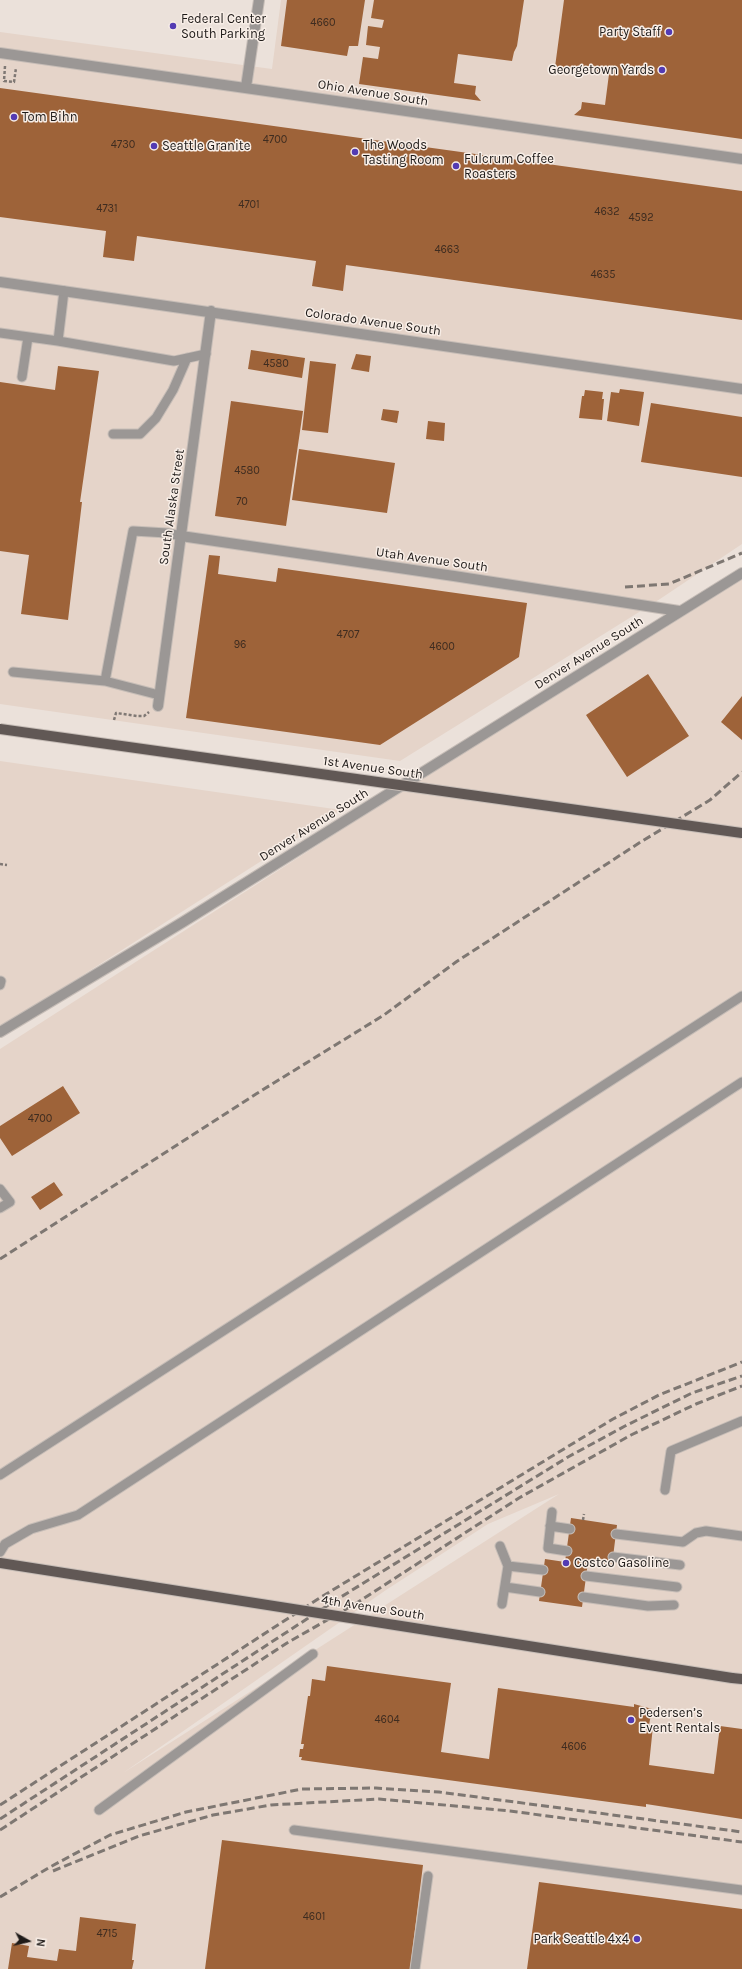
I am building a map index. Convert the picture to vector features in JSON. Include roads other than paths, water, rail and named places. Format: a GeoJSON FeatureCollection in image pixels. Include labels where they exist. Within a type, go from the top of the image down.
{"type":"FeatureCollection","features":[{"type":"Feature","properties":{"kind":"main road","name":"1st Avenue South"},"geometry":{"type":"LineString","coordinates":[[0,729],[742,832]]}},
{"type":"Feature","properties":{"kind":"main road","name":"4th Avenue South"},"geometry":{"type":"LineString","coordinates":[[0,1563],[737,1678]]}},
{"type":"Feature","properties":{"kind":"street"},"geometry":{"type":"LineString","coordinates":[[246,87],[260,0]]}},
{"type":"Feature","properties":{"kind":"street","name":"Ohio Avenue South"},"geometry":{"type":"LineString","coordinates":[[0,53],[742,159]]}},
{"type":"Feature","properties":{"kind":"street","name":"Colorado Avenue South"},"geometry":{"type":"LineString","coordinates":[[0,282],[211,311],[742,389]]}},
{"type":"Feature","properties":{"kind":"street","name":"South Alaska Street"},"geometry":{"type":"LineString","coordinates":[[158,700],[211,311]]}},
{"type":"Feature","properties":{"kind":"street","name":"Utah Avenue South"},"geometry":{"type":"LineString","coordinates":[[181,536],[680,611]]}},
{"type":"Feature","properties":{"kind":"street","name":"Denver Avenue South"},"geometry":{"type":"LineString","coordinates":[[0,1032],[183,922],[742,573]]}},
{"type":"Feature","properties":{"kind":"lane"},"geometry":{"type":"LineString","coordinates":[[58,341],[64,291]]}},
{"type":"Feature","properties":{"kind":"lane"},"geometry":{"type":"LineString","coordinates":[[0,334],[58,341],[174,361],[206,354]]}},
{"type":"Feature","properties":{"kind":"lane"},"geometry":{"type":"LineString","coordinates":[[22,377],[28,337]]}},
{"type":"Feature","properties":{"kind":"lane"},"geometry":{"type":"LineString","coordinates":[[113,434],[140,434],[156,418],[173,390],[187,358]]}},
{"type":"Feature","properties":{"kind":"lane"},"geometry":{"type":"LineString","coordinates":[[105,681],[133,531],[181,536]]}},
{"type":"Feature","properties":{"kind":"lane"},"geometry":{"type":"LineString","coordinates":[[13,672],[105,681],[158,700]]}},
{"type":"Feature","properties":{"kind":"lane"},"geometry":{"type":"LineString","coordinates":[[0,1475],[742,996]]}},
{"type":"Feature","properties":{"kind":"lane"},"geometry":{"type":"LineString","coordinates":[[0,1552],[5,1544],[31,1529],[78,1515],[742,1082]]}},
{"type":"Feature","properties":{"kind":"lane"},"geometry":{"type":"LineString","coordinates":[[0,1189],[10,1202],[0,1208]]}},
{"type":"Feature","properties":{"kind":"lane"},"geometry":{"type":"LineString","coordinates":[[665,1490],[671,1451],[742,1421]]}},
{"type":"Feature","properties":{"kind":"lane"},"geometry":{"type":"LineString","coordinates":[[552,1512],[548,1548],[567,1551]]}},
{"type":"Feature","properties":{"kind":"lane"},"geometry":{"type":"LineString","coordinates":[[550,1526],[570,1529]]}},
{"type":"Feature","properties":{"kind":"lane"},"geometry":{"type":"LineString","coordinates":[[616,1534],[683,1542],[696,1533],[704,1532],[742,1536]]}},
{"type":"Feature","properties":{"kind":"lane"},"geometry":{"type":"LineString","coordinates":[[500,1546],[508,1566],[502,1604]]}},
{"type":"Feature","properties":{"kind":"lane"},"geometry":{"type":"LineString","coordinates":[[613,1557],[680,1565]]}},
{"type":"Feature","properties":{"kind":"lane"},"geometry":{"type":"LineString","coordinates":[[508,1566],[543,1570]]}},
{"type":"Feature","properties":{"kind":"lane"},"geometry":{"type":"LineString","coordinates":[[586,1576],[677,1587]]}},
{"type":"Feature","properties":{"kind":"lane"},"geometry":{"type":"LineString","coordinates":[[505,1587],[540,1592]]}},
{"type":"Feature","properties":{"kind":"lane"},"geometry":{"type":"LineString","coordinates":[[583,1597],[648,1606],[674,1605]]}},
{"type":"Feature","properties":{"kind":"lane"},"geometry":{"type":"LineString","coordinates":[[99,1810],[313,1654]]}},
{"type":"Feature","properties":{"kind":"lane"},"geometry":{"type":"LineString","coordinates":[[294,1830],[742,1890]]}},
{"type":"Feature","properties":{"kind":"lane"},"geometry":{"type":"LineString","coordinates":[[415,1969],[428,1876]]}},
{"type":"Feature","properties":{"kind":"railway"},"geometry":{"type":"LineString","coordinates":[[625,587],[669,584],[742,553]]}},
{"type":"Feature","properties":{"kind":"railway"},"geometry":{"type":"LineString","coordinates":[[0,1259],[256,1094],[384,1015],[456,962],[639,843],[710,800],[742,772]]}},
{"type":"Feature","properties":{"kind":"railway"},"geometry":{"type":"LineString","coordinates":[[0,1805],[318,1599],[613,1419],[659,1395],[742,1362]]}},
{"type":"Feature","properties":{"kind":"railway"},"geometry":{"type":"LineString","coordinates":[[0,1819],[336,1600],[568,1457],[625,1426],[692,1393],[742,1376]]}},
{"type":"Feature","properties":{"kind":"railway"},"geometry":{"type":"LineString","coordinates":[[0,1830],[287,1643],[355,1604],[519,1498],[631,1435],[696,1404],[742,1386]]}},
{"type":"Feature","properties":{"kind":"railway"},"geometry":{"type":"LineString","coordinates":[[0,1897],[50,1867],[110,1835],[186,1812],[302,1789],[376,1788],[439,1792],[742,1832]]}},
{"type":"Feature","properties":{"kind":"railway"},"geometry":{"type":"LineString","coordinates":[[53,1871],[139,1836],[213,1815],[271,1805],[379,1799],[510,1811],[742,1842]]}},
{"type":"Feature","properties":{"kind":"place","name":"Federal Center South Parking"},"geometry":{"type":"Point","coordinates":[173,26]}},
{"type":"Feature","properties":{"kind":"place","name":"Party Staff"},"geometry":{"type":"Point","coordinates":[669,32]}},
{"type":"Feature","properties":{"kind":"place","name":"Georgetown Yards"},"geometry":{"type":"Point","coordinates":[662,70]}},
{"type":"Feature","properties":{"kind":"place","name":"Tom Bihn"},"geometry":{"type":"Point","coordinates":[14,117]}},
{"type":"Feature","properties":{"kind":"place","name":"Seattle Granite"},"geometry":{"type":"Point","coordinates":[154,146]}},
{"type":"Feature","properties":{"kind":"place","name":"The Woods Tasting Room"},"geometry":{"type":"Point","coordinates":[355,152]}},
{"type":"Feature","properties":{"kind":"place","name":"Fulcrum Coffee Roasters"},"geometry":{"type":"Point","coordinates":[456,166]}},
{"type":"Feature","properties":{"kind":"place","name":"Costco Gasoline"},"geometry":{"type":"Point","coordinates":[566,1563]}},
{"type":"Feature","properties":{"kind":"place","name":"Pedersen’s Event Rentals"},"geometry":{"type":"Point","coordinates":[631,1720]}},
{"type":"Feature","properties":{"kind":"place","name":"Park Seattle 4x4"},"geometry":{"type":"Point","coordinates":[637,1939]}}]}
